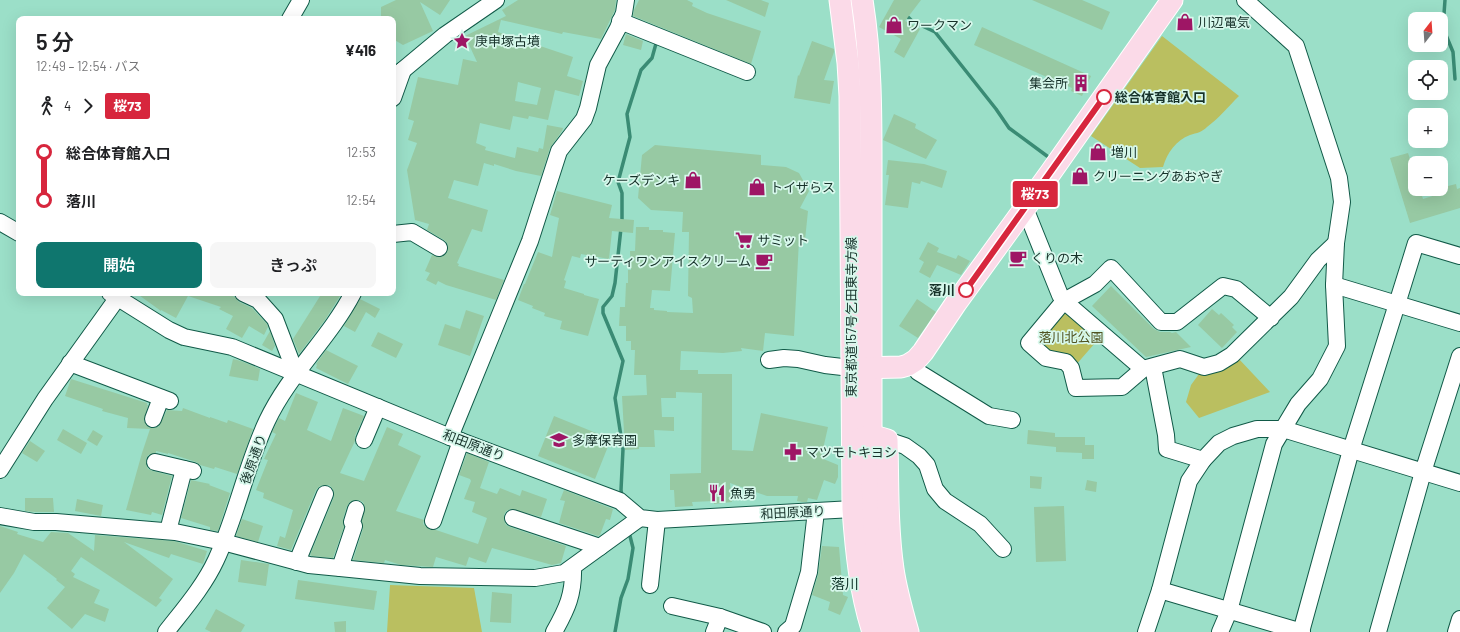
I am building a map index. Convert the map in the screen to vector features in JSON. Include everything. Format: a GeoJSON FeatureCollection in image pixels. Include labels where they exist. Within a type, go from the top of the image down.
{"type":"FeatureCollection","features":[{"type":"Feature","properties":{"kind":"main road","name":"東京都道157号乞田東寺方線"},"geometry":{"type":"LineString","coordinates":[[840,0],[848,63],[850,96],[861,368],[879,438],[873,492],[874,539],[882,596],[892,632]]}},
{"type":"Feature","properties":{"kind":"main road","name":"東京都道157号乞田東寺方線"},"geometry":{"type":"LineString","coordinates":[[862,0],[869,57],[870,98],[861,368],[852,454],[855,539],[864,600],[873,632]]}},
{"type":"Feature","properties":{"kind":"main road"},"geometry":{"type":"LineString","coordinates":[[912,363],[923,352],[961,296],[1172,0]]}},
{"type":"Feature","properties":{"kind":"main road","name":"東京都道157号乞田東寺方線"},"geometry":{"type":"LineString","coordinates":[[861,368],[901,367],[912,363]]}},
{"type":"Feature","properties":{"kind":"main road"},"geometry":{"type":"LineString","coordinates":[[852,454],[855,444],[861,438],[879,438],[890,546],[898,595],[908,632]]}},
{"type":"Feature","properties":{"kind":"street"},"geometry":{"type":"LineString","coordinates":[[292,16],[301,0]]}},
{"type":"Feature","properties":{"kind":"street"},"geometry":{"type":"LineString","coordinates":[[396,83],[398,73],[445,35],[496,0]]}},
{"type":"Feature","properties":{"kind":"street"},"geometry":{"type":"LineString","coordinates":[[433,521],[456,439],[530,241],[559,151],[584,119],[598,65],[624,13],[626,0]]}},
{"type":"Feature","properties":{"kind":"street"},"geometry":{"type":"LineString","coordinates":[[1220,632],[1229,611],[1274,444],[1298,404],[1320,379],[1337,346],[1334,285],[1336,243],[1342,202],[1339,178],[1296,46],[1246,0]]}},
{"type":"Feature","properties":{"kind":"street"},"geometry":{"type":"LineString","coordinates":[[620,21],[747,72]]}},
{"type":"Feature","properties":{"kind":"street"},"geometry":{"type":"LineString","coordinates":[[1025,208],[1060,295],[1064,301],[1148,368],[1166,435],[1167,449],[1203,460]]}},
{"type":"Feature","properties":{"kind":"street"},"geometry":{"type":"LineString","coordinates":[[0,222],[16,231]]}},
{"type":"Feature","properties":{"kind":"street"},"geometry":{"type":"LineString","coordinates":[[396,234],[412,232],[439,248]]}},
{"type":"Feature","properties":{"kind":"street"},"geometry":{"type":"LineString","coordinates":[[1271,318],[1236,289],[1223,286],[1177,322],[1161,322],[1111,268],[1095,284],[1064,301],[1029,344],[1046,358],[1066,362],[1071,368],[1076,388],[1122,387],[1148,368],[1180,359],[1204,367],[1219,363],[1232,355],[1271,318],[1291,297],[1318,260],[1336,243]]}},
{"type":"Feature","properties":{"kind":"street"},"geometry":{"type":"LineString","coordinates":[[1160,590],[1301,632],[1351,450],[1416,243],[1460,256]]}},
{"type":"Feature","properties":{"kind":"street"},"geometry":{"type":"LineString","coordinates":[[1334,285],[1460,323]]}},
{"type":"Feature","properties":{"kind":"street"},"geometry":{"type":"LineString","coordinates":[[0,470],[33,417],[115,296]]}},
{"type":"Feature","properties":{"kind":"street","name":"和田原通り"},"geometry":{"type":"LineString","coordinates":[[118,296],[169,330],[184,337],[232,347],[631,513],[657,520],[853,509]]}},
{"type":"Feature","properties":{"kind":"street"},"geometry":{"type":"LineString","coordinates":[[249,296],[258,300],[275,319],[296,374]]}},
{"type":"Feature","properties":{"kind":"street","name":"後原通り"},"geometry":{"type":"LineString","coordinates":[[166,632],[200,587],[216,561],[264,427],[275,406],[296,374],[342,312],[351,296]]}},
{"type":"Feature","properties":{"kind":"street"},"geometry":{"type":"LineString","coordinates":[[1378,632],[1423,472],[1460,356]]}},
{"type":"Feature","properties":{"kind":"street"},"geometry":{"type":"LineString","coordinates":[[769,360],[784,358],[798,359],[825,365],[861,368]]}},
{"type":"Feature","properties":{"kind":"street"},"geometry":{"type":"LineString","coordinates":[[70,363],[165,399],[152,419]]}},
{"type":"Feature","properties":{"kind":"street"},"geometry":{"type":"LineString","coordinates":[[912,363],[918,372],[989,416],[1012,420]]}},
{"type":"Feature","properties":{"kind":"street"},"geometry":{"type":"LineString","coordinates":[[364,440],[378,407]]}},
{"type":"Feature","properties":{"kind":"street"},"geometry":{"type":"LineString","coordinates":[[1146,632],[1160,590],[1189,481],[1203,460],[1219,443],[1233,436],[1257,429],[1283,429],[1460,483]]}},
{"type":"Feature","properties":{"kind":"street"},"geometry":{"type":"LineString","coordinates":[[879,438],[905,446],[919,456],[927,465],[935,489],[945,501],[980,524],[1003,549]]}},
{"type":"Feature","properties":{"kind":"street"},"geometry":{"type":"LineString","coordinates":[[155,462],[189,470],[168,531]]}},
{"type":"Feature","properties":{"kind":"street"},"geometry":{"type":"LineString","coordinates":[[853,509],[862,508],[868,504],[872,499],[873,492]]}},
{"type":"Feature","properties":{"kind":"street"},"geometry":{"type":"LineString","coordinates":[[297,562],[314,508],[325,494]]}},
{"type":"Feature","properties":{"kind":"street"},"geometry":{"type":"LineString","coordinates":[[340,568],[354,526],[352,522],[356,509]]}},
{"type":"Feature","properties":{"kind":"street"},"geometry":{"type":"LineString","coordinates":[[792,630],[809,572],[816,511]]}},
{"type":"Feature","properties":{"kind":"street"},"geometry":{"type":"LineString","coordinates":[[0,516],[34,522],[56,522],[168,531],[223,542],[309,565],[420,576],[535,578],[564,573],[573,567],[618,534],[631,513]]}},
{"type":"Feature","properties":{"kind":"street"},"geometry":{"type":"LineString","coordinates":[[513,518],[600,547]]}},
{"type":"Feature","properties":{"kind":"street"},"geometry":{"type":"LineString","coordinates":[[650,585],[657,520]]}},
{"type":"Feature","properties":{"kind":"street"},"geometry":{"type":"LineString","coordinates":[[554,632],[567,608],[574,583],[573,567]]}},
{"type":"Feature","properties":{"kind":"street"},"geometry":{"type":"LineString","coordinates":[[672,606],[717,625],[763,632]]}},
{"type":"Feature","properties":{"kind":"street"},"geometry":{"type":"LineString","coordinates":[[1456,632],[1460,619]]}},
{"type":"Feature","properties":{"kind":"green space"},"geometry":{"type":"Polygon","coordinates":[[[1162,36],[1239,96],[1205,129],[1180,140],[1170,152],[1163,167],[1140,168],[1091,136],[1162,36]]]}},
{"type":"Feature","properties":{"kind":"green space","name":"落川北公園"},"geometry":{"type":"Polygon","coordinates":[[[1064,311],[1102,335],[1075,366],[1043,350],[1041,342],[1064,311]]]}},
{"type":"Feature","properties":{"kind":"green space"},"geometry":{"type":"Polygon","coordinates":[[[1238,358],[1270,392],[1199,418],[1186,402],[1191,385],[1199,374],[1177,367],[1238,358]]]}},
{"type":"Feature","properties":{"kind":"green space"},"geometry":{"type":"Polygon","coordinates":[[[390,585],[474,588],[482,632],[387,632],[390,585]]]}},
{"type":"Feature","properties":{"kind":"building"},"geometry":{"type":"Polygon","coordinates":[[[396,0],[450,0],[440,15],[420,2],[433,31],[403,45],[396,41],[396,16],[381,16],[381,7],[396,0]]]}},
{"type":"Feature","properties":{"kind":"building"},"geometry":{"type":"Polygon","coordinates":[[[518,0],[616,0],[615,10],[601,39],[563,32],[562,34],[501,20],[498,32],[573,57],[567,76],[583,81],[579,96],[555,90],[548,120],[529,116],[528,119],[513,116],[510,130],[480,123],[476,143],[486,147],[485,150],[515,158],[517,147],[538,152],[539,148],[543,149],[547,125],[563,128],[550,148],[541,176],[516,171],[494,164],[494,166],[484,163],[478,186],[454,180],[448,198],[488,210],[482,232],[472,229],[457,263],[459,264],[458,266],[504,280],[496,300],[446,285],[438,281],[436,285],[426,280],[430,273],[425,271],[432,255],[438,257],[443,256],[447,252],[448,248],[447,243],[444,240],[427,230],[429,224],[415,220],[407,170],[417,143],[408,140],[414,121],[408,119],[418,77],[458,85],[463,59],[477,62],[465,36],[506,16],[502,10],[518,0]],[[518,82],[515,101],[537,105],[541,88],[518,82]]]}},
{"type":"Feature","properties":{"kind":"building"},"geometry":{"type":"Polygon","coordinates":[[[639,0],[687,0],[693,3],[692,6],[707,13],[761,31],[751,64],[633,16],[639,0]]]}},
{"type":"Feature","properties":{"kind":"building"},"geometry":{"type":"Polygon","coordinates":[[[726,0],[761,0],[769,3],[765,17],[726,0]]]}},
{"type":"Feature","properties":{"kind":"building"},"geometry":{"type":"Polygon","coordinates":[[[894,0],[921,0],[905,21],[920,29],[904,58],[894,52],[901,39],[879,27],[894,0]]]}},
{"type":"Feature","properties":{"kind":"building"},"geometry":{"type":"Polygon","coordinates":[[[1032,0],[1082,0],[1110,12],[1102,30],[1032,0]]]}},
{"type":"Feature","properties":{"kind":"building"},"geometry":{"type":"Polygon","coordinates":[[[982,27],[1091,76],[1082,96],[1071,91],[1072,88],[974,45],[982,27]]]}},
{"type":"Feature","properties":{"kind":"building"},"geometry":{"type":"Polygon","coordinates":[[[626,34],[643,41],[641,50],[623,45],[626,34]]]}},
{"type":"Feature","properties":{"kind":"building"},"geometry":{"type":"Polygon","coordinates":[[[812,41],[834,49],[824,80],[834,81],[830,104],[794,98],[798,75],[799,76],[812,41]]]}},
{"type":"Feature","properties":{"kind":"building"},"geometry":{"type":"Polygon","coordinates":[[[894,114],[916,124],[915,128],[937,140],[926,159],[883,140],[894,114]]]}},
{"type":"Feature","properties":{"kind":"building"},"geometry":{"type":"Polygon","coordinates":[[[655,145],[761,155],[761,165],[786,167],[799,173],[809,191],[800,208],[808,211],[805,240],[799,240],[794,336],[765,333],[763,351],[741,348],[742,351],[723,353],[681,351],[680,370],[698,370],[698,374],[732,374],[732,450],[753,451],[761,413],[828,427],[821,458],[838,465],[838,477],[835,484],[824,480],[817,500],[808,498],[807,502],[802,502],[797,501],[798,496],[767,496],[730,483],[732,502],[714,504],[714,501],[692,502],[693,506],[675,507],[674,490],[670,490],[670,474],[701,473],[702,393],[676,392],[676,398],[661,398],[662,417],[674,417],[674,431],[654,430],[655,447],[639,447],[639,449],[625,450],[622,396],[647,395],[646,375],[634,375],[635,350],[631,350],[631,341],[626,341],[626,326],[619,326],[620,307],[625,307],[628,270],[631,270],[630,251],[635,251],[636,227],[649,227],[649,230],[663,230],[663,232],[675,233],[670,291],[652,290],[650,308],[667,312],[693,313],[692,298],[688,296],[689,232],[682,232],[683,212],[651,210],[638,198],[642,155],[655,145]]]}},
{"type":"Feature","properties":{"kind":"building"},"geometry":{"type":"Polygon","coordinates":[[[1408,153],[1408,196],[1422,196],[1423,199],[1432,196],[1448,196],[1448,186],[1456,184],[1457,189],[1460,188],[1460,208],[1410,223],[1390,158],[1408,153]]]}},
{"type":"Feature","properties":{"kind":"building"},"geometry":{"type":"Polygon","coordinates":[[[888,160],[924,164],[947,171],[942,188],[921,181],[920,184],[912,182],[908,208],[885,205],[889,175],[886,175],[888,160]]]}},
{"type":"Feature","properties":{"kind":"building"},"geometry":{"type":"Polygon","coordinates":[[[557,191],[612,205],[609,218],[634,220],[633,233],[612,231],[609,259],[581,254],[580,258],[572,256],[564,280],[566,281],[564,288],[599,299],[588,336],[560,329],[562,321],[544,316],[545,313],[518,300],[538,252],[552,257],[559,218],[550,215],[557,191]]]}},
{"type":"Feature","properties":{"kind":"building"},"geometry":{"type":"Polygon","coordinates":[[[928,242],[939,248],[937,252],[956,259],[958,255],[970,261],[961,275],[937,265],[930,278],[919,272],[924,262],[919,259],[928,242]]]}},
{"type":"Feature","properties":{"kind":"building"},"geometry":{"type":"Polygon","coordinates":[[[1111,286],[1154,329],[1160,332],[1176,332],[1191,347],[1146,357],[1092,306],[1111,286]]]}},
{"type":"Feature","properties":{"kind":"building"},"geometry":{"type":"Polygon","coordinates":[[[140,296],[188,296],[176,318],[161,311],[140,296]]]}},
{"type":"Feature","properties":{"kind":"building"},"geometry":{"type":"Polygon","coordinates":[[[188,296],[235,297],[239,302],[252,308],[267,324],[268,327],[264,335],[249,326],[242,338],[226,329],[233,316],[219,309],[221,307],[188,296]]]}},
{"type":"Feature","properties":{"kind":"building"},"geometry":{"type":"Polygon","coordinates":[[[320,296],[340,296],[325,320],[299,354],[293,339],[320,296]]]}},
{"type":"Feature","properties":{"kind":"building"},"geometry":{"type":"Polygon","coordinates":[[[360,299],[380,309],[375,318],[366,312],[355,332],[344,326],[360,299]]]}},
{"type":"Feature","properties":{"kind":"building"},"geometry":{"type":"Polygon","coordinates":[[[917,299],[936,312],[918,338],[899,326],[917,299]]]}},
{"type":"Feature","properties":{"kind":"building"},"geometry":{"type":"Polygon","coordinates":[[[1212,309],[1219,315],[1221,313],[1234,325],[1232,327],[1237,332],[1222,348],[1198,325],[1212,309]]]}},
{"type":"Feature","properties":{"kind":"building"},"geometry":{"type":"Polygon","coordinates":[[[466,310],[484,316],[470,356],[438,345],[445,324],[460,329],[466,310]]]}},
{"type":"Feature","properties":{"kind":"building"},"geometry":{"type":"Polygon","coordinates":[[[270,331],[275,346],[272,351],[262,345],[270,331]]]}},
{"type":"Feature","properties":{"kind":"building"},"geometry":{"type":"Polygon","coordinates":[[[378,332],[403,344],[396,358],[371,346],[378,332]]]}},
{"type":"Feature","properties":{"kind":"building"},"geometry":{"type":"Polygon","coordinates":[[[326,350],[358,366],[348,384],[316,368],[316,364],[326,350]]]}},
{"type":"Feature","properties":{"kind":"building"},"geometry":{"type":"Polygon","coordinates":[[[233,359],[260,369],[258,381],[229,376],[233,359]]]}},
{"type":"Feature","properties":{"kind":"building"},"geometry":{"type":"Polygon","coordinates":[[[71,379],[147,403],[148,405],[144,420],[146,425],[150,428],[159,426],[167,410],[182,411],[183,408],[210,418],[227,423],[228,420],[253,429],[237,474],[215,467],[214,469],[168,453],[156,451],[156,453],[148,455],[146,459],[148,469],[172,476],[162,515],[152,512],[151,515],[126,510],[150,429],[127,428],[128,418],[102,411],[103,409],[65,396],[71,379]]]}},
{"type":"Feature","properties":{"kind":"building"},"geometry":{"type":"Polygon","coordinates":[[[296,393],[318,402],[307,430],[331,441],[343,408],[364,416],[355,436],[355,441],[340,473],[364,481],[387,427],[403,434],[398,445],[421,456],[396,511],[424,520],[423,524],[430,530],[436,530],[478,544],[487,518],[472,512],[475,502],[464,499],[471,481],[470,479],[459,475],[467,453],[489,462],[480,488],[497,494],[500,488],[520,496],[522,490],[547,499],[541,517],[511,509],[506,511],[504,520],[506,525],[510,527],[566,546],[561,563],[552,565],[492,548],[486,563],[469,557],[466,566],[436,557],[433,567],[401,565],[385,560],[384,563],[353,560],[363,529],[362,521],[365,507],[363,502],[358,500],[350,502],[347,506],[343,519],[344,527],[333,558],[312,556],[310,555],[334,497],[334,492],[329,485],[320,486],[316,490],[291,550],[277,546],[280,536],[285,538],[293,510],[263,498],[264,493],[256,490],[268,460],[264,459],[276,434],[272,432],[279,418],[285,421],[296,393]]]}},
{"type":"Feature","properties":{"kind":"building"},"geometry":{"type":"Polygon","coordinates":[[[554,416],[611,439],[595,479],[538,456],[554,416]]]}},
{"type":"Feature","properties":{"kind":"building"},"geometry":{"type":"Polygon","coordinates":[[[63,429],[87,443],[81,454],[57,440],[63,429]]]}},
{"type":"Feature","properties":{"kind":"building"},"geometry":{"type":"Polygon","coordinates":[[[93,430],[103,436],[97,446],[87,440],[93,430]]]}},
{"type":"Feature","properties":{"kind":"building"},"geometry":{"type":"Polygon","coordinates":[[[1028,430],[1055,433],[1055,437],[1085,437],[1085,445],[1094,445],[1094,459],[1082,459],[1082,453],[1056,452],[1056,447],[1027,444],[1028,430]]]}},
{"type":"Feature","properties":{"kind":"building"},"geometry":{"type":"Polygon","coordinates":[[[30,441],[45,451],[37,462],[22,453],[30,441]]]}},
{"type":"Feature","properties":{"kind":"building"},"geometry":{"type":"Polygon","coordinates":[[[1030,476],[1042,477],[1041,489],[1030,488],[1030,476]]]}},
{"type":"Feature","properties":{"kind":"building"},"geometry":{"type":"Polygon","coordinates":[[[191,480],[210,484],[209,485],[230,493],[218,531],[210,530],[210,527],[181,518],[191,480]]]}},
{"type":"Feature","properties":{"kind":"building"},"geometry":{"type":"Polygon","coordinates":[[[1087,480],[1097,482],[1096,492],[1085,490],[1087,480]]]}},
{"type":"Feature","properties":{"kind":"building"},"geometry":{"type":"Polygon","coordinates":[[[564,490],[613,509],[610,520],[606,519],[600,535],[598,536],[559,523],[565,501],[560,500],[564,490]]]}},
{"type":"Feature","properties":{"kind":"building"},"geometry":{"type":"Polygon","coordinates":[[[25,498],[53,498],[54,512],[25,511],[25,498]]]}},
{"type":"Feature","properties":{"kind":"building"},"geometry":{"type":"Polygon","coordinates":[[[77,499],[103,505],[101,516],[75,511],[77,499]]]}},
{"type":"Feature","properties":{"kind":"building"},"geometry":{"type":"Polygon","coordinates":[[[1064,506],[1066,561],[1036,562],[1034,507],[1064,506]]]}},
{"type":"Feature","properties":{"kind":"building"},"geometry":{"type":"Polygon","coordinates":[[[242,519],[263,526],[258,542],[236,536],[242,519]]]}},
{"type":"Feature","properties":{"kind":"building"},"geometry":{"type":"Polygon","coordinates":[[[0,526],[18,532],[17,534],[43,542],[51,532],[68,533],[94,551],[95,535],[174,541],[207,551],[203,564],[171,554],[169,558],[124,542],[173,579],[159,598],[162,600],[156,607],[81,557],[71,571],[75,574],[73,577],[100,590],[94,603],[109,609],[105,622],[85,614],[72,629],[47,608],[65,587],[56,580],[57,579],[24,554],[14,573],[0,593],[0,526]]]}},
{"type":"Feature","properties":{"kind":"building"},"geometry":{"type":"Polygon","coordinates":[[[822,546],[839,547],[843,595],[848,597],[840,615],[828,610],[830,602],[812,595],[818,575],[822,546]]]}},
{"type":"Feature","properties":{"kind":"building"},"geometry":{"type":"Polygon","coordinates":[[[241,560],[269,564],[266,586],[238,582],[241,560]]]}},
{"type":"Feature","properties":{"kind":"building"},"geometry":{"type":"Polygon","coordinates":[[[298,580],[377,591],[374,610],[295,599],[298,580]]]}},
{"type":"Feature","properties":{"kind":"building"},"geometry":{"type":"Polygon","coordinates":[[[492,592],[512,594],[511,623],[490,622],[492,592]]]}},
{"type":"Feature","properties":{"kind":"building"},"geometry":{"type":"Polygon","coordinates":[[[216,609],[245,625],[241,632],[211,632],[205,629],[216,609]]]}},
{"type":"Feature","properties":{"kind":"building"},"geometry":{"type":"Polygon","coordinates":[[[346,621],[346,632],[335,632],[334,622],[346,621]]]}},
{"type":"Feature","properties":{"kind":"waterway"},"geometry":{"type":"LineString","coordinates":[[1445,0],[1443,28],[1453,52],[1455,79]]}},
{"type":"Feature","properties":{"kind":"waterway"},"geometry":{"type":"LineString","coordinates":[[906,15],[912,21],[935,32],[996,109],[1009,128],[1047,156]]}},
{"type":"Feature","properties":{"kind":"waterway"},"geometry":{"type":"LineString","coordinates":[[622,496],[623,449],[615,398],[623,361],[603,313],[603,307],[612,296],[615,283],[622,219],[622,193],[618,182],[630,137],[627,114],[641,70],[652,58],[657,40]]}},
{"type":"Feature","properties":{"kind":"waterway"},"geometry":{"type":"LineString","coordinates":[[615,632],[621,598],[628,579],[633,548],[629,532]]}},
{"type":"Feature","properties":{"kind":"bus line","name":"桜73"},"geometry":{"type":"LineString","coordinates":[[966,290],[1104,97]]}},
{"type":"Feature","properties":{"kind":"place","name":"川辺電気"},"geometry":{"type":"Point","coordinates":[1185,22]}},
{"type":"Feature","properties":{"kind":"place","name":"ワークマン"},"geometry":{"type":"Point","coordinates":[894,25]}},
{"type":"Feature","properties":{"kind":"place","name":"庚申塚古墳"},"geometry":{"type":"Point","coordinates":[462,41]}},
{"type":"Feature","properties":{"kind":"place","name":"集会所"},"geometry":{"type":"Point","coordinates":[1081,83]}},
{"type":"Feature","properties":{"kind":"place","name":"総合体育館入口"},"geometry":{"type":"Point","coordinates":[1104,97]}},
{"type":"Feature","properties":{"kind":"place","name":"増川"},"geometry":{"type":"Point","coordinates":[1098,152]}},
{"type":"Feature","properties":{"kind":"place","name":"クリーニングあおやぎ"},"geometry":{"type":"Point","coordinates":[1080,176]}},
{"type":"Feature","properties":{"kind":"place","name":"ケーズデンキ"},"geometry":{"type":"Point","coordinates":[693,180]}},
{"type":"Feature","properties":{"kind":"place","name":"トイザらス"},"geometry":{"type":"Point","coordinates":[757,187]}},
{"type":"Feature","properties":{"kind":"place","name":"サミット"},"geometry":{"type":"Point","coordinates":[744,240]}},
{"type":"Feature","properties":{"kind":"place","name":"くりの木"},"geometry":{"type":"Point","coordinates":[1018,258]}},
{"type":"Feature","properties":{"kind":"place","name":"サーティワンアイスクリーム"},"geometry":{"type":"Point","coordinates":[764,261]}},
{"type":"Feature","properties":{"kind":"place","name":"落川"},"geometry":{"type":"Point","coordinates":[966,290]}},
{"type":"Feature","properties":{"kind":"place","name":"多摩保育園"},"geometry":{"type":"Point","coordinates":[559,440]}},
{"type":"Feature","properties":{"kind":"place","name":"マツモトキヨシ"},"geometry":{"type":"Point","coordinates":[793,452]}},
{"type":"Feature","properties":{"kind":"place","name":"魚勇"},"geometry":{"type":"Point","coordinates":[717,493]}},
{"type":"Feature","properties":{"kind":"district","name":"落川"},"geometry":{"type":"Point","coordinates":[845,584]}}]}
